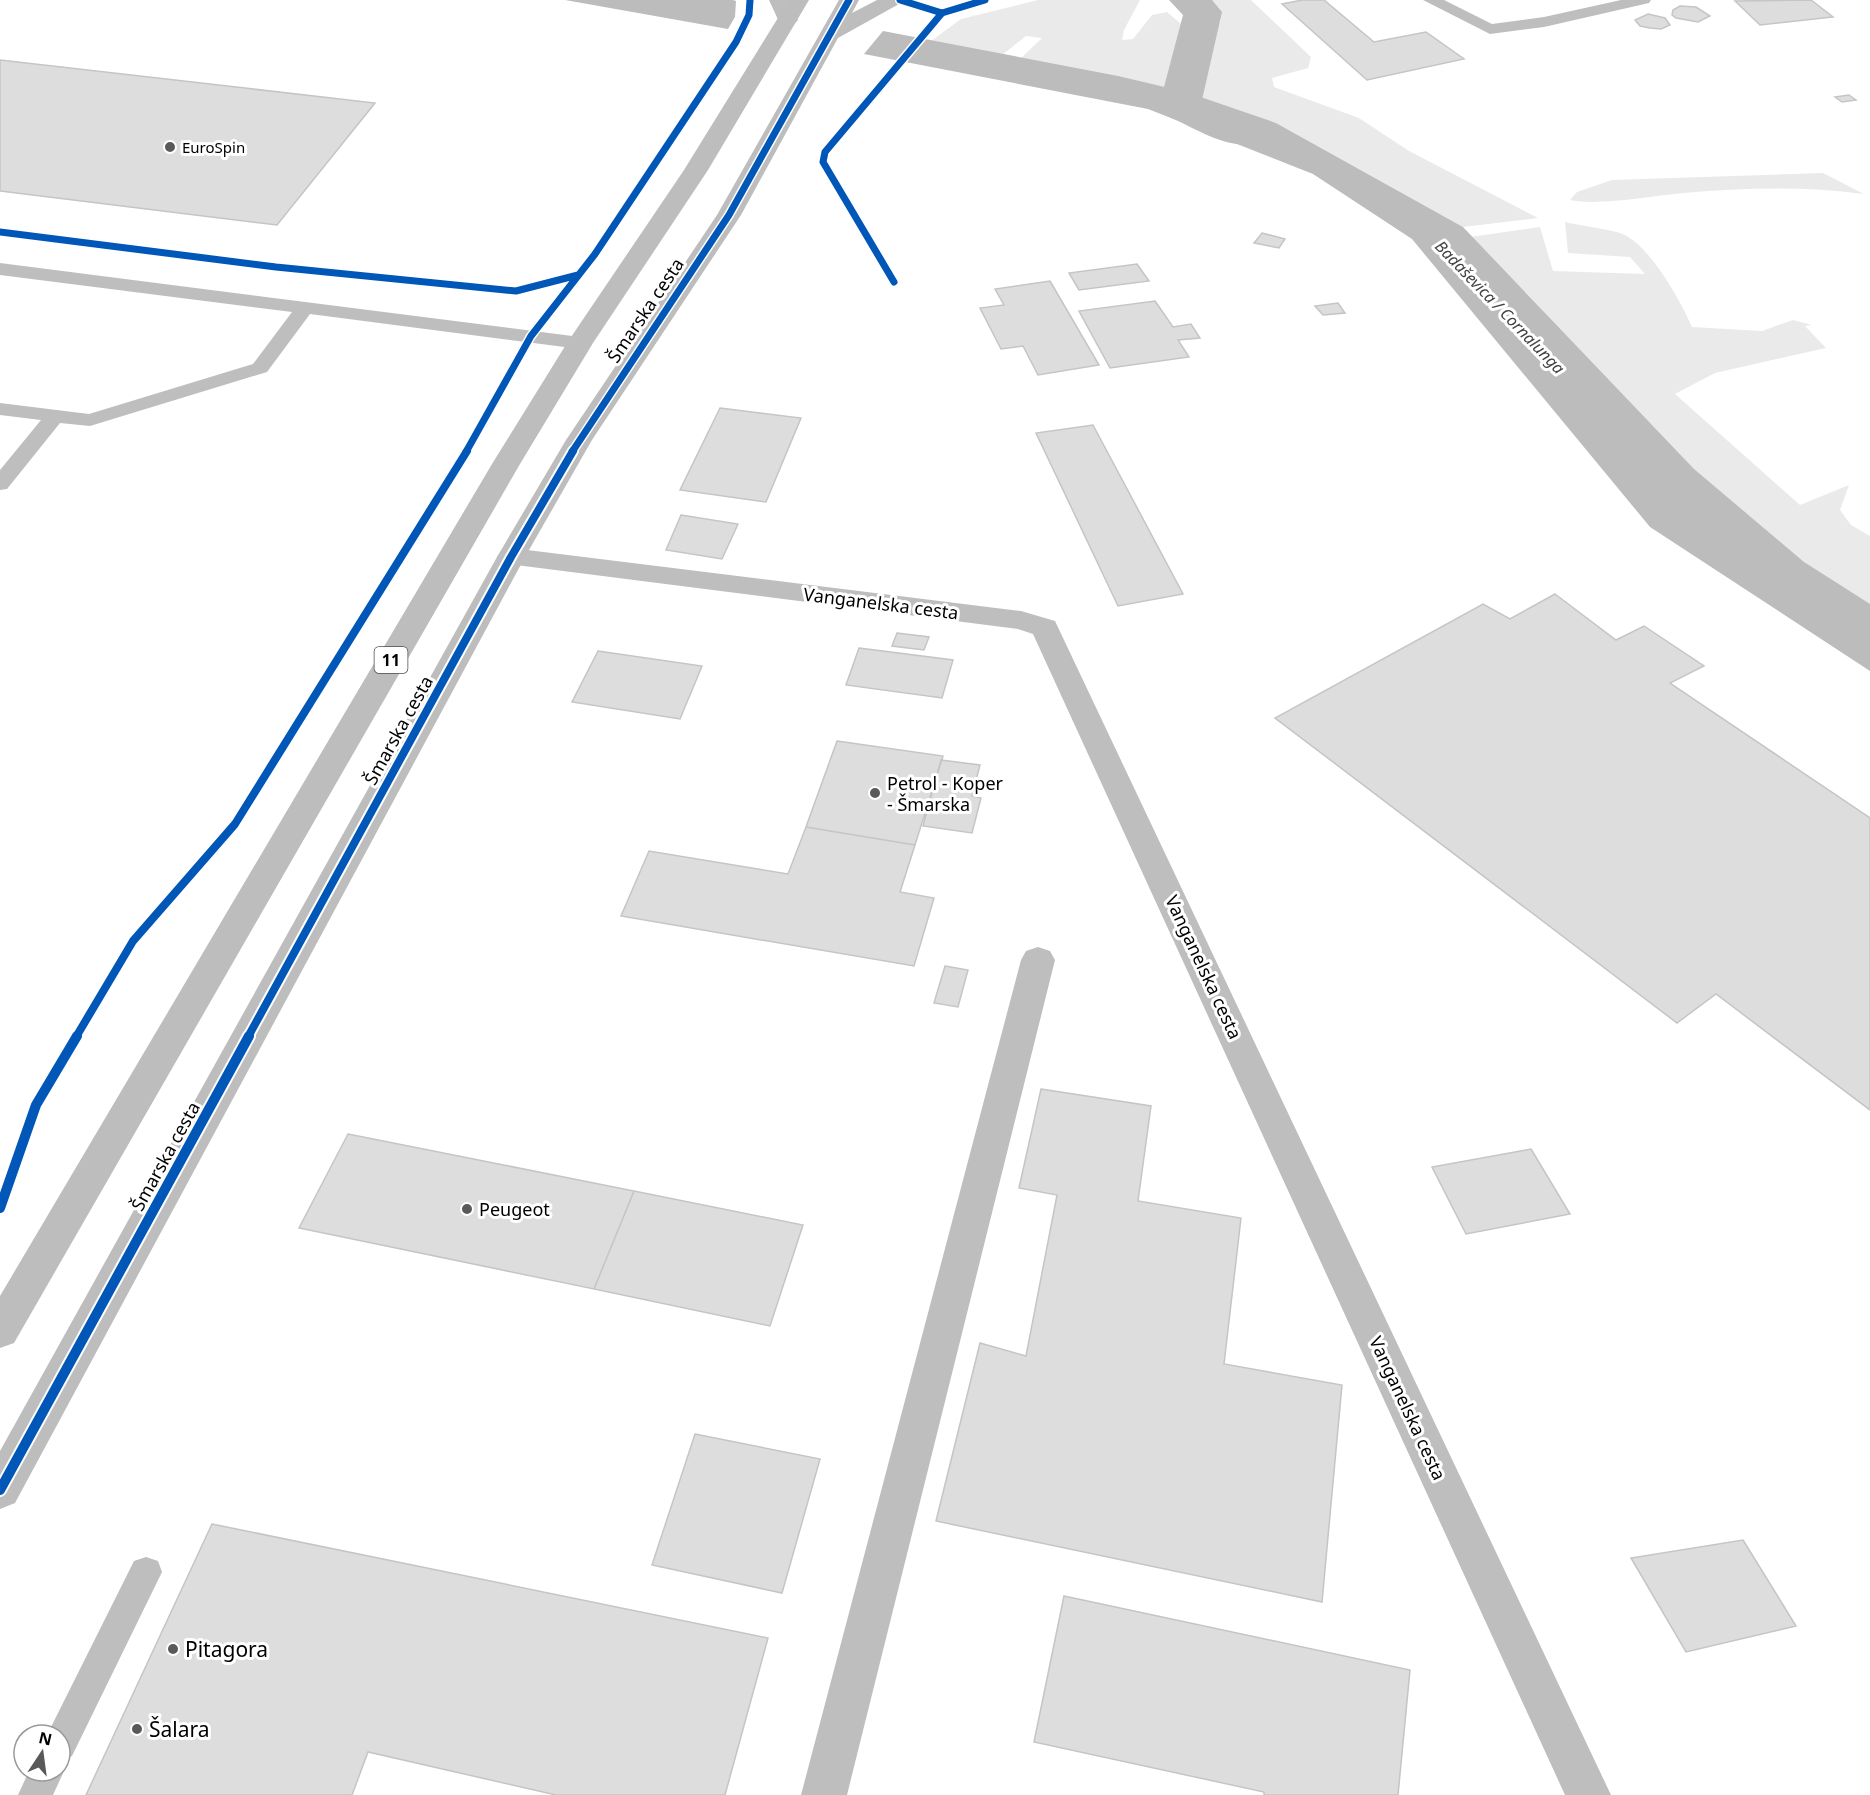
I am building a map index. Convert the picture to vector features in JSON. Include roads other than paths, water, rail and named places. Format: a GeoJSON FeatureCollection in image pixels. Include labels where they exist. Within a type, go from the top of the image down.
{"type":"FeatureCollection","features":[{"type":"Feature","properties":{"kind":"main road","name":"Šmarska cesta"},"geometry":{"type":"LineString","coordinates":[[0,1490],[511,557],[579,440],[729,215],[849,0]]}},
{"type":"Feature","properties":{"kind":"main road"},"geometry":{"type":"LineString","coordinates":[[830,34],[892,0]]}},
{"type":"Feature","properties":{"kind":"main road","name":"Šmarska cesta"},"geometry":{"type":"LineString","coordinates":[[0,1331],[506,464],[580,343],[696,170],[789,7]]}},
{"type":"Feature","properties":{"kind":"street","name":"Vanganelska cesta"},"geometry":{"type":"LineString","coordinates":[[511,557],[1022,620],[1045,628],[1588,1795]]}},
{"type":"Feature","properties":{"kind":"street"},"geometry":{"type":"LineString","coordinates":[[824,1795],[1038,960]]}},
{"type":"Feature","properties":{"kind":"lane"},"geometry":{"type":"LineString","coordinates":[[1431,0],[1490,29],[1544,22],[1642,0]]}},
{"type":"Feature","properties":{"kind":"lane"},"geometry":{"type":"LineString","coordinates":[[0,269],[306,306],[580,343]]}},
{"type":"Feature","properties":{"kind":"lane"},"geometry":{"type":"LineString","coordinates":[[0,409],[90,420],[260,368],[306,306]]}},
{"type":"Feature","properties":{"kind":"lane"},"geometry":{"type":"LineString","coordinates":[[0,484],[55,416]]}},
{"type":"Feature","properties":{"kind":"lane"},"geometry":{"type":"LineString","coordinates":[[70,1723],[146,1572]]}},
{"type":"Feature","properties":{"kind":"water"},"geometry":{"type":"Polygon","coordinates":[[[565,0],[736,1],[735,17],[728,29],[565,0]]]}},
{"type":"Feature","properties":{"kind":"water"},"geometry":{"type":"Polygon","coordinates":[[[883,31],[1118,76],[1186,92],[1276,123],[1463,227],[1694,469],[1804,562],[1870,604],[1870,671],[1650,527],[1412,239],[1313,174],[1148,109],[864,54],[883,31]]]}},
{"type":"Feature","properties":{"kind":"waterway","name":"Badaševica / Cornalunga"},"geometry":{"type":"LineString","coordinates":[[1188,0],[1203,12],[1180,106],[1243,134]]}},
{"type":"Feature","properties":{"kind":"place","name":"EuroSpin"},"geometry":{"type":"Point","coordinates":[170,147]}},
{"type":"Feature","properties":{"kind":"place","name":"Petrol - Koper - Šmarska"},"geometry":{"type":"Point","coordinates":[875,793]}},
{"type":"Feature","properties":{"kind":"place","name":"Peugeot"},"geometry":{"type":"Point","coordinates":[467,1209]}},
{"type":"Feature","properties":{"kind":"place","name":"Pitagora"},"geometry":{"type":"Point","coordinates":[173,1649]}},
{"type":"Feature","properties":{"kind":"place","name":"Šalara"},"geometry":{"type":"Point","coordinates":[137,1729]}}]}
